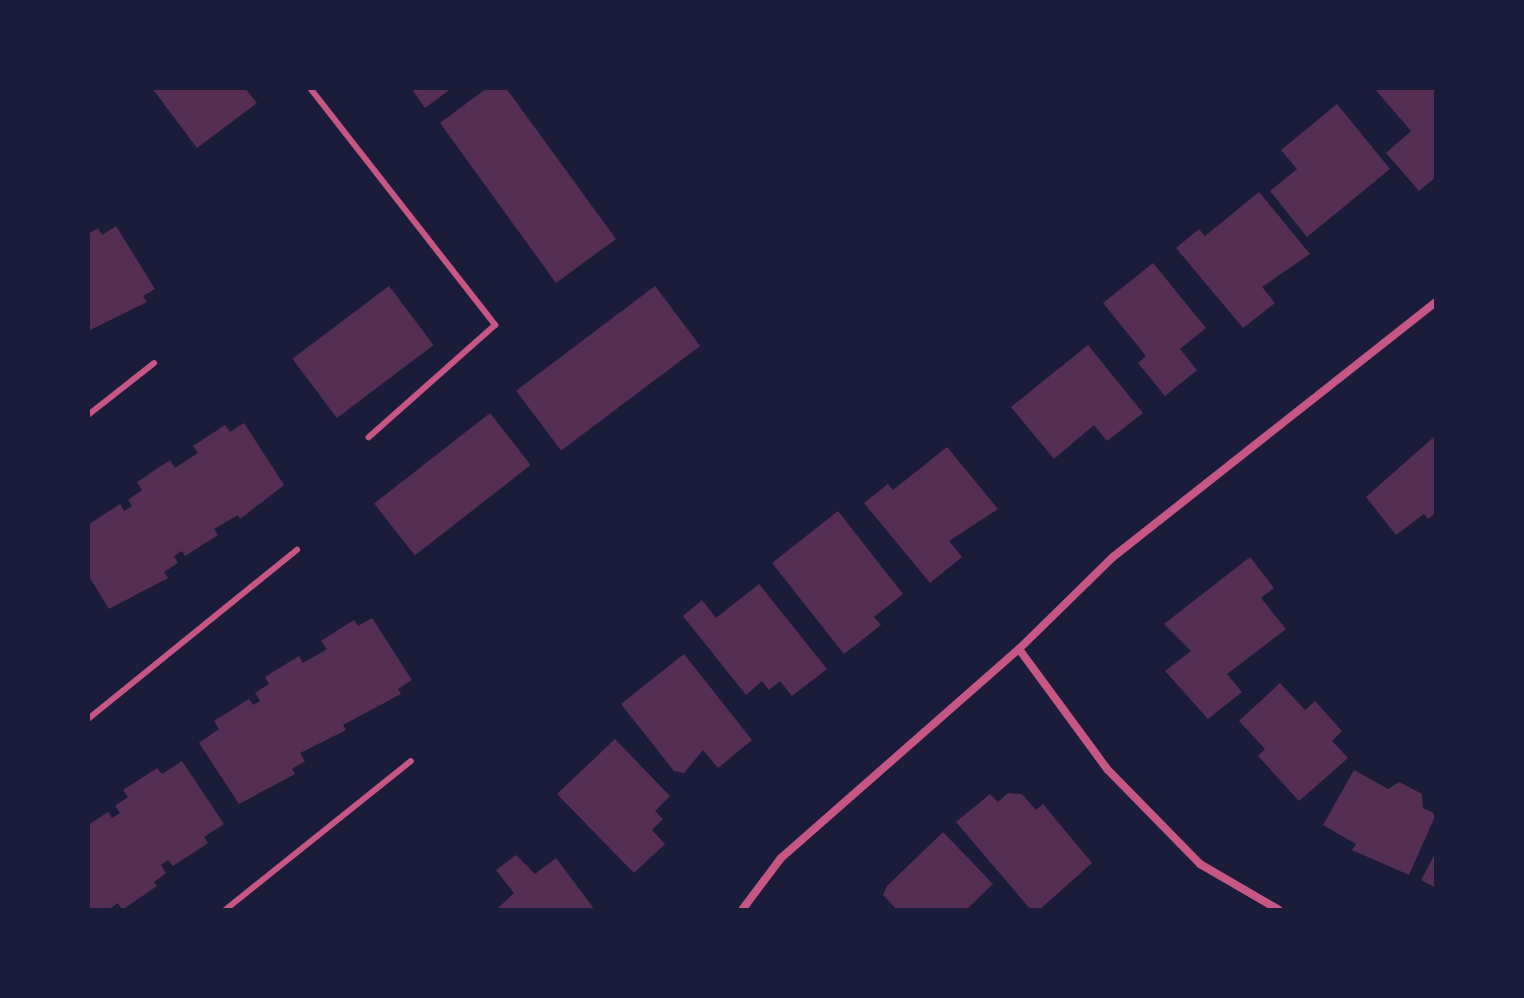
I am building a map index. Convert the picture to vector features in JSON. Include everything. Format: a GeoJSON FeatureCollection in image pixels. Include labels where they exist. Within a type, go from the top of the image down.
{"type":"FeatureCollection","features":[{"type":"Feature","properties":{"kind":"street"},"geometry":{"type":"LineString","coordinates":[[742,910],[781,858],[1019,649],[1113,557],[1436,302]]}},
{"type":"Feature","properties":{"kind":"street"},"geometry":{"type":"LineString","coordinates":[[1019,649],[1108,770],[1200,864],[1279,910]]}},
{"type":"Feature","properties":{"kind":"lane"},"geometry":{"type":"LineString","coordinates":[[310,88],[495,325],[369,437]]}},
{"type":"Feature","properties":{"kind":"lane"},"geometry":{"type":"LineString","coordinates":[[88,415],[154,363]]}},
{"type":"Feature","properties":{"kind":"lane"},"geometry":{"type":"LineString","coordinates":[[88,719],[297,550]]}},
{"type":"Feature","properties":{"kind":"lane"},"geometry":{"type":"LineString","coordinates":[[225,910],[411,761]]}},
{"type":"Feature","properties":{"kind":"building"},"geometry":{"type":"Polygon","coordinates":[[[152,88],[245,88],[257,103],[197,148],[152,88]]]}},
{"type":"Feature","properties":{"kind":"building"},"geometry":{"type":"Polygon","coordinates":[[[411,88],[452,88],[425,108],[411,88]]]}},
{"type":"Feature","properties":{"kind":"building"},"geometry":{"type":"Polygon","coordinates":[[[487,88],[506,88],[616,239],[556,283],[440,123],[487,88]]]}},
{"type":"Feature","properties":{"kind":"building"},"geometry":{"type":"Polygon","coordinates":[[[1374,88],[1436,88],[1436,177],[1419,191],[1386,153],[1411,131],[1374,88]]]}},
{"type":"Feature","properties":{"kind":"building"},"geometry":{"type":"Polygon","coordinates":[[[1337,104],[1390,169],[1307,237],[1270,191],[1297,169],[1281,150],[1337,104]]]}},
{"type":"Feature","properties":{"kind":"building"},"geometry":{"type":"Polygon","coordinates":[[[1259,192],[1310,254],[1262,287],[1275,303],[1243,328],[1176,248],[1199,229],[1205,236],[1259,192]]]}},
{"type":"Feature","properties":{"kind":"building"},"geometry":{"type":"Polygon","coordinates":[[[116,226],[155,289],[143,296],[147,302],[88,331],[88,234],[98,228],[102,235],[116,226]]]}},
{"type":"Feature","properties":{"kind":"building"},"geometry":{"type":"Polygon","coordinates":[[[1153,263],[1206,328],[1180,349],[1197,370],[1165,396],[1138,363],[1146,356],[1103,303],[1153,263]]]}},
{"type":"Feature","properties":{"kind":"building"},"geometry":{"type":"Polygon","coordinates":[[[389,286],[434,345],[337,418],[292,359],[389,286]]]}},
{"type":"Feature","properties":{"kind":"building"},"geometry":{"type":"Polygon","coordinates":[[[655,286],[700,346],[561,451],[516,391],[655,286]]]}},
{"type":"Feature","properties":{"kind":"building"},"geometry":{"type":"Polygon","coordinates":[[[1088,345],[1143,413],[1107,441],[1094,425],[1054,459],[1011,407],[1088,345]]]}},
{"type":"Feature","properties":{"kind":"building"},"geometry":{"type":"Polygon","coordinates":[[[490,413],[531,465],[415,556],[374,504],[490,413]]]}},
{"type":"Feature","properties":{"kind":"building"},"geometry":{"type":"Polygon","coordinates":[[[244,423],[284,485],[240,519],[238,515],[214,529],[218,535],[185,556],[182,551],[174,556],[178,563],[164,572],[168,578],[109,609],[88,575],[88,525],[120,504],[124,511],[132,506],[128,500],[142,490],[137,482],[170,460],[175,468],[198,453],[193,446],[225,425],[230,432],[244,423]]]}},
{"type":"Feature","properties":{"kind":"building"},"geometry":{"type":"Polygon","coordinates":[[[1436,435],[1436,513],[1428,519],[1424,514],[1396,535],[1366,497],[1436,435]]]}},
{"type":"Feature","properties":{"kind":"building"},"geometry":{"type":"Polygon","coordinates":[[[947,447],[998,509],[949,541],[962,557],[930,583],[864,503],[888,484],[893,490],[947,447]]]}},
{"type":"Feature","properties":{"kind":"building"},"geometry":{"type":"Polygon","coordinates":[[[838,511],[903,594],[874,617],[881,625],[844,654],[772,563],[838,511]]]}},
{"type":"Feature","properties":{"kind":"building"},"geometry":{"type":"Polygon","coordinates":[[[1250,557],[1274,588],[1261,598],[1286,629],[1227,674],[1242,692],[1208,719],[1165,671],[1191,651],[1164,624],[1250,557]]]}},
{"type":"Feature","properties":{"kind":"building"},"geometry":{"type":"Polygon","coordinates":[[[759,584],[827,669],[792,696],[780,681],[769,690],[762,681],[746,695],[683,616],[702,600],[716,618],[759,584]]]}},
{"type":"Feature","properties":{"kind":"building"},"geometry":{"type":"Polygon","coordinates":[[[372,618],[412,680],[398,689],[401,694],[343,725],[346,730],[300,753],[305,761],[292,769],[295,774],[239,804],[199,743],[219,729],[214,721],[249,699],[253,705],[260,701],[255,693],[269,684],[265,677],[299,656],[303,663],[327,649],[321,641],[354,620],[358,626],[372,618]]]}},
{"type":"Feature","properties":{"kind":"building"},"geometry":{"type":"Polygon","coordinates":[[[684,654],[752,740],[718,768],[703,750],[684,773],[674,771],[621,704],[684,654]]]}},
{"type":"Feature","properties":{"kind":"building"},"geometry":{"type":"Polygon","coordinates":[[[1280,683],[1305,710],[1315,701],[1342,731],[1332,741],[1348,758],[1299,801],[1258,756],[1265,749],[1239,721],[1280,683]]]}},
{"type":"Feature","properties":{"kind":"building"},"geometry":{"type":"Polygon","coordinates":[[[615,739],[670,796],[655,811],[663,819],[652,830],[665,844],[634,873],[557,794],[615,739]]]}},
{"type":"Feature","properties":{"kind":"building"},"geometry":{"type":"Polygon","coordinates":[[[182,761],[224,824],[204,837],[208,843],[173,866],[168,860],[161,865],[166,873],[154,882],[157,886],[122,910],[118,903],[108,910],[88,910],[88,825],[108,812],[112,818],[120,813],[115,806],[128,797],[123,790],[157,768],[162,774],[182,761]]]}},
{"type":"Feature","properties":{"kind":"building"},"geometry":{"type":"Polygon","coordinates":[[[1354,770],[1388,789],[1399,782],[1422,794],[1423,808],[1436,814],[1409,875],[1352,850],[1356,844],[1323,825],[1354,770]]]}},
{"type":"Feature","properties":{"kind":"building"},"geometry":{"type":"Polygon","coordinates":[[[1008,793],[1022,794],[1036,810],[1043,804],[1092,863],[1039,910],[1031,910],[956,822],[990,794],[998,802],[1008,793]]]}},
{"type":"Feature","properties":{"kind":"building"},"geometry":{"type":"Polygon","coordinates":[[[943,832],[993,884],[966,910],[897,910],[883,895],[887,886],[943,832]]]}},
{"type":"Feature","properties":{"kind":"building"},"geometry":{"type":"Polygon","coordinates":[[[1436,852],[1436,888],[1421,880],[1436,852]]]}},
{"type":"Feature","properties":{"kind":"building"},"geometry":{"type":"Polygon","coordinates":[[[516,855],[535,874],[556,858],[595,910],[496,910],[514,893],[496,870],[516,855]]]}}]}
